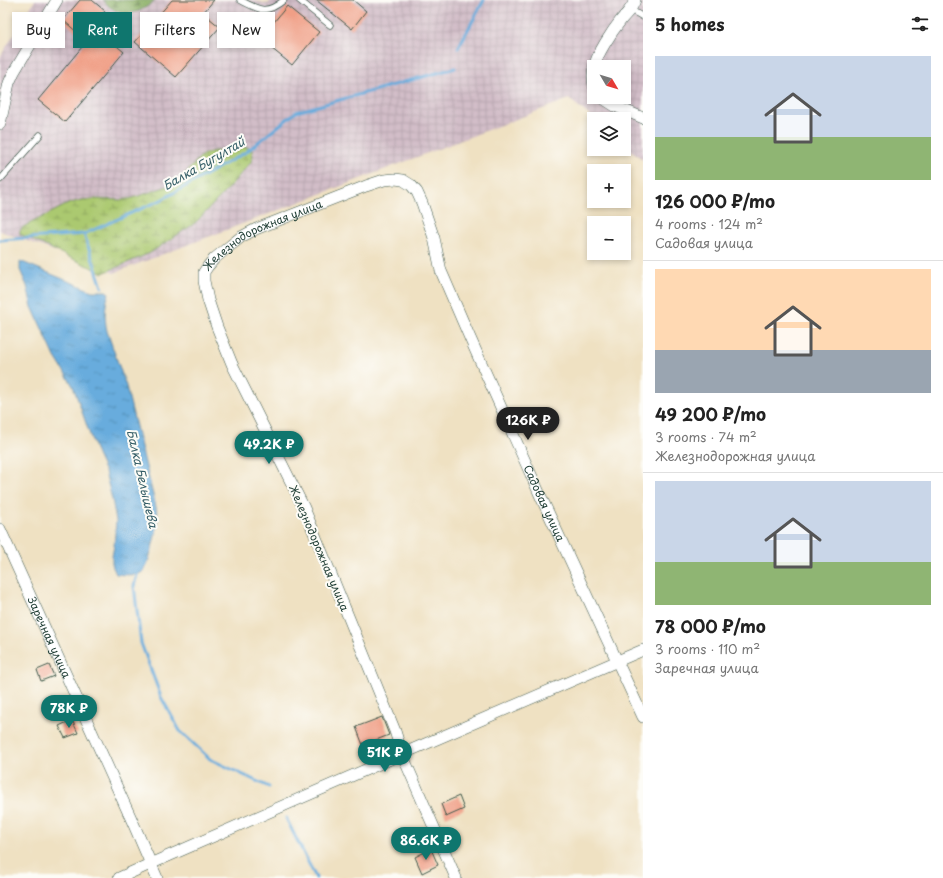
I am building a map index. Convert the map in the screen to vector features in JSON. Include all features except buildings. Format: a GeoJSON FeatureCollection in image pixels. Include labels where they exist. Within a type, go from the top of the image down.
{"type":"FeatureCollection","features":[{"type":"Feature","properties":{"kind":"street"},"geometry":{"type":"LineString","coordinates":[[0,124],[9,83],[14,72],[57,0]]}},
{"type":"Feature","properties":{"kind":"street"},"geometry":{"type":"LineString","coordinates":[[597,60],[621,20],[633,5]]}},
{"type":"Feature","properties":{"kind":"street"},"geometry":{"type":"LineString","coordinates":[[611,104],[643,118]]}},
{"type":"Feature","properties":{"kind":"street","name":"Железнодорожная улица"},"geometry":{"type":"LineString","coordinates":[[403,180],[384,180],[256,229],[242,237],[214,259],[204,272],[204,281],[208,300],[217,327],[232,364],[304,508],[395,731],[402,754],[456,878]]}},
{"type":"Feature","properties":{"kind":"street","name":"Садовая улица"},"geometry":{"type":"LineString","coordinates":[[403,180],[411,185],[420,198],[434,238],[441,271],[461,318],[538,490],[643,717]]}},
{"type":"Feature","properties":{"kind":"street","name":"Заречная улица"},"geometry":{"type":"LineString","coordinates":[[0,529],[157,878]]}},
{"type":"Feature","properties":{"kind":"street"},"geometry":{"type":"LineString","coordinates":[[119,878],[643,650]]}},
{"type":"Feature","properties":{"kind":"lane"},"geometry":{"type":"LineString","coordinates":[[240,0],[262,10],[270,10],[284,0]]}},
{"type":"Feature","properties":{"kind":"lane"},"geometry":{"type":"LineString","coordinates":[[299,0],[330,25]]}},
{"type":"Feature","properties":{"kind":"lane"},"geometry":{"type":"LineString","coordinates":[[633,5],[643,17]]}},
{"type":"Feature","properties":{"kind":"lane"},"geometry":{"type":"LineString","coordinates":[[0,180],[40,135]]}},
{"type":"Feature","properties":{"kind":"shaded area"},"geometry":{"type":"Polygon","coordinates":[[[35,0],[253,0],[268,4],[271,0],[643,0],[643,160],[631,150],[631,112],[587,112],[587,113],[569,99],[114,273],[0,231],[0,57],[12,37],[12,48],[65,48],[65,12],[28,12],[35,0]]]}},
{"type":"Feature","properties":{"kind":"green space"},"geometry":{"type":"Polygon","coordinates":[[[103,0],[155,0],[141,10],[132,13],[120,12],[108,5],[103,0]]]}},
{"type":"Feature","properties":{"kind":"green space"},"geometry":{"type":"Polygon","coordinates":[[[247,147],[252,150],[253,156],[251,162],[195,223],[150,253],[103,273],[20,234],[23,227],[68,204],[81,200],[121,200],[133,198],[165,187],[184,175],[204,154],[247,147]]]}},
{"type":"Feature","properties":{"kind":"water"},"geometry":{"type":"Polygon","coordinates":[[[20,261],[92,291],[106,291],[109,293],[105,311],[107,331],[126,386],[157,514],[157,526],[152,550],[146,568],[142,573],[131,575],[116,574],[112,565],[116,521],[105,472],[97,455],[73,386],[55,357],[32,307],[27,286],[20,270],[20,261]]]}},
{"type":"Feature","properties":{"kind":"waterway","name":"Балка Бугултай"},"geometry":{"type":"LineString","coordinates":[[458,48],[484,0]]}},
{"type":"Feature","properties":{"kind":"waterway","name":"Балка Бугултай"},"geometry":{"type":"LineString","coordinates":[[0,240],[84,234],[161,200],[246,152],[296,112],[455,68]]}},
{"type":"Feature","properties":{"kind":"waterway","name":"Балка Белышева"},"geometry":{"type":"LineString","coordinates":[[84,234],[102,287]]}},
{"type":"Feature","properties":{"kind":"waterway","name":"Балка Белышева"},"geometry":{"type":"LineString","coordinates":[[138,571],[134,586],[141,643],[161,697],[180,731],[210,759],[269,787]]}},
{"type":"Feature","properties":{"kind":"waterway","name":"Балка Белышева"},"geometry":{"type":"LineString","coordinates":[[286,818],[316,878]]}}]}
